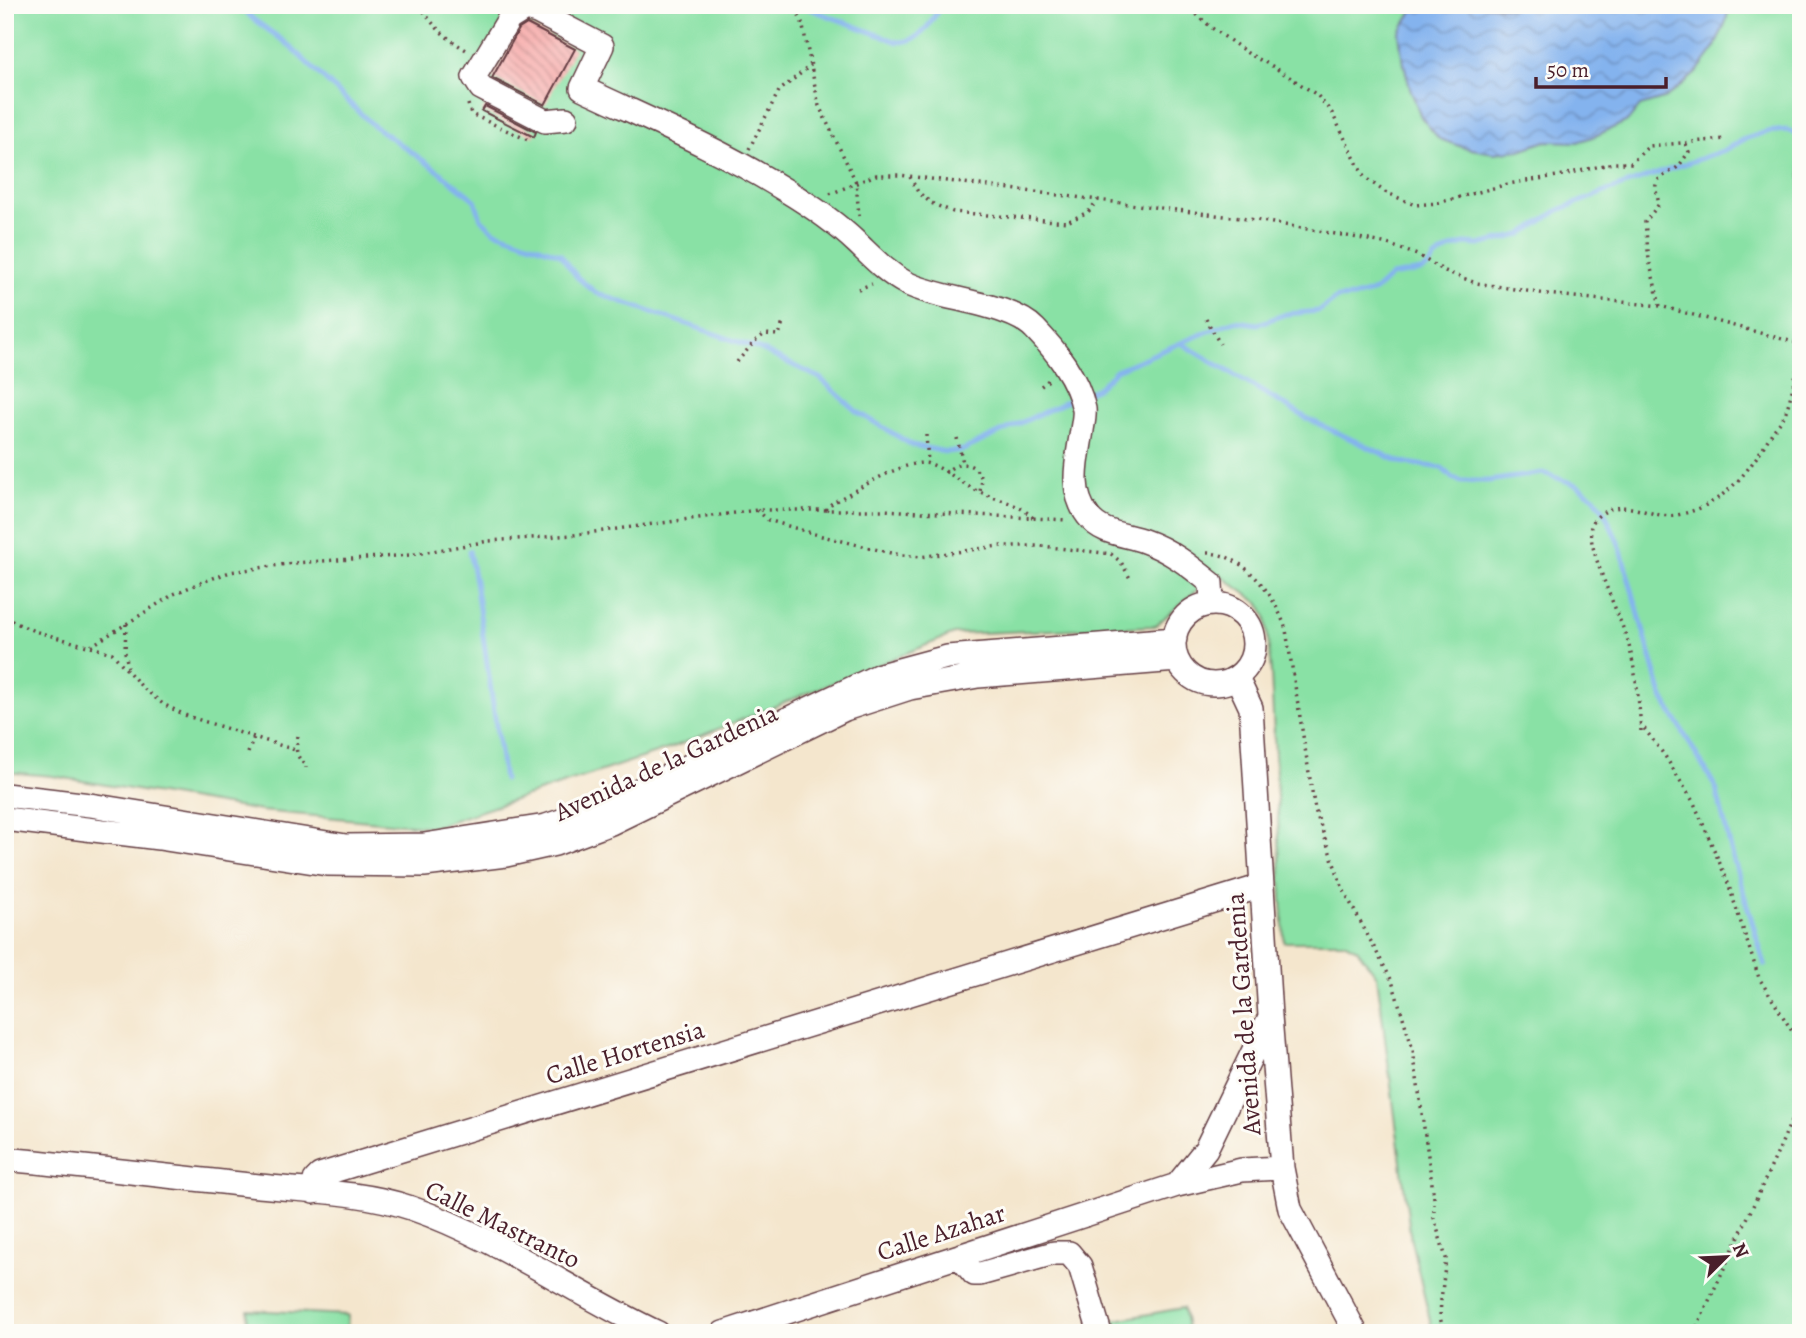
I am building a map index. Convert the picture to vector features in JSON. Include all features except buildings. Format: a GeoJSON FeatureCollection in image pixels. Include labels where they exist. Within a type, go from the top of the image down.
{"type":"FeatureCollection","features":[{"type":"Feature","properties":{"kind":"street"},"geometry":{"type":"LineString","coordinates":[[566,119],[545,121],[481,88],[474,76],[509,19],[525,9],[537,12],[602,46],[582,88],[741,165],[786,191],[838,228],[879,266],[907,284],[1000,310],[1032,325],[1076,383],[1084,412],[1075,477],[1078,503],[1090,519],[1112,533],[1144,541],[1180,558],[1211,583],[1212,604]]}},
{"type":"Feature","properties":{"kind":"street"},"geometry":{"type":"LineString","coordinates":[[1212,604],[1225,605],[1237,611],[1247,620],[1253,631],[1255,645],[1246,669],[1237,678],[1225,683],[1200,682],[1189,675],[1176,649],[1179,625],[1187,614],[1212,604]]}},
{"type":"Feature","properties":{"kind":"street","name":"Avenida de la Gardenia"},"geometry":{"type":"LineString","coordinates":[[5,795],[79,815],[327,864],[424,865],[506,855],[555,844],[611,823],[845,709],[910,688],[1176,649]]}},
{"type":"Feature","properties":{"kind":"street","name":"Avenida de la Gardenia"},"geometry":{"type":"LineString","coordinates":[[1237,678],[1251,708],[1282,1168],[1290,1209],[1356,1333]]}},
{"type":"Feature","properties":{"kind":"street","name":"Avenida de la Gardenia"},"geometry":{"type":"LineString","coordinates":[[5,819],[79,815]]}},
{"type":"Feature","properties":{"kind":"street","name":"Calle Hortensia"},"geometry":{"type":"LineString","coordinates":[[314,1192],[315,1180],[320,1175],[1262,886]]}},
{"type":"Feature","properties":{"kind":"street"},"geometry":{"type":"LineString","coordinates":[[1177,1185],[1206,1149],[1270,1016]]}},
{"type":"Feature","properties":{"kind":"street"},"geometry":{"type":"LineString","coordinates":[[5,1159],[314,1192]]}},
{"type":"Feature","properties":{"kind":"street","name":"Calle Azahar"},"geometry":{"type":"LineString","coordinates":[[723,1333],[1177,1185],[1242,1170],[1282,1168]]}},
{"type":"Feature","properties":{"kind":"street","name":"Calle Mastranto"},"geometry":{"type":"LineString","coordinates":[[314,1192],[376,1200],[408,1207],[445,1220],[614,1324],[658,1333]]}},
{"type":"Feature","properties":{"kind":"street"},"geometry":{"type":"LineString","coordinates":[[959,1256],[974,1274],[979,1274],[1054,1253],[1069,1253],[1080,1266],[1100,1333]]}},
{"type":"Feature","properties":{"kind":"path"},"geometry":{"type":"LineString","coordinates":[[420,5],[428,20],[447,39],[483,59]]}},
{"type":"Feature","properties":{"kind":"path"},"geometry":{"type":"LineString","coordinates":[[790,5],[802,22],[819,106],[856,182],[857,212],[861,222]]}},
{"type":"Feature","properties":{"kind":"path"},"geometry":{"type":"LineString","coordinates":[[1186,5],[1212,29],[1317,95],[1332,113],[1364,177],[1385,192],[1415,205],[1438,203],[1508,184],[1613,163],[1630,163],[1649,146],[1725,139]]}},
{"type":"Feature","properties":{"kind":"path"},"geometry":{"type":"LineString","coordinates":[[1795,5],[1801,8]]}},
{"type":"Feature","properties":{"kind":"path"},"geometry":{"type":"LineString","coordinates":[[741,165],[779,91],[811,65]]}},
{"type":"Feature","properties":{"kind":"path"},"geometry":{"type":"LineString","coordinates":[[1660,306],[1649,260],[1645,222],[1660,204],[1654,186],[1658,178],[1678,168],[1689,152],[1686,144]]}},
{"type":"Feature","properties":{"kind":"path"},"geometry":{"type":"LineString","coordinates":[[830,194],[876,175],[910,177],[1256,220],[1388,244],[1476,283],[1546,294],[1660,306],[1801,344]]}},
{"type":"Feature","properties":{"kind":"path"},"geometry":{"type":"LineString","coordinates":[[910,177],[918,192],[931,203],[953,212],[1067,222],[1088,212],[1098,200]]}},
{"type":"Feature","properties":{"kind":"path"},"geometry":{"type":"LineString","coordinates":[[1206,319],[1220,344]]}},
{"type":"Feature","properties":{"kind":"path"},"geometry":{"type":"LineString","coordinates":[[737,362],[755,341],[765,334],[779,335],[783,322]]}},
{"type":"Feature","properties":{"kind":"path"},"geometry":{"type":"LineString","coordinates":[[1641,731],[1633,661],[1591,536],[1595,518],[1618,507],[1637,507],[1661,515],[1675,516],[1705,507],[1732,488],[1746,474],[1782,419],[1801,352]]}},
{"type":"Feature","properties":{"kind":"path"},"geometry":{"type":"LineString","coordinates":[[926,435],[928,461]]}},
{"type":"Feature","properties":{"kind":"path"},"geometry":{"type":"LineString","coordinates":[[957,439],[963,461],[980,473],[980,492]]}},
{"type":"Feature","properties":{"kind":"path"},"geometry":{"type":"LineString","coordinates":[[826,510],[832,503],[892,472],[928,461],[980,492],[1021,506],[1034,519]]}},
{"type":"Feature","properties":{"kind":"path"},"geometry":{"type":"LineString","coordinates":[[945,473],[963,461]]}},
{"type":"Feature","properties":{"kind":"path"},"geometry":{"type":"LineString","coordinates":[[91,646],[174,594],[230,572],[294,563],[410,555],[489,541],[573,535],[757,510],[884,510],[1067,521],[1086,513]]}},
{"type":"Feature","properties":{"kind":"path"},"geometry":{"type":"LineString","coordinates":[[757,510],[768,520],[895,554],[920,557],[999,546],[1041,546],[1123,555]]}},
{"type":"Feature","properties":{"kind":"path"},"geometry":{"type":"LineString","coordinates":[[1180,558],[1213,553],[1236,563],[1256,578],[1281,611],[1315,810],[1343,889],[1392,981],[1413,1050],[1434,1198],[1434,1218],[1446,1258],[1440,1309],[1444,1333]]}},
{"type":"Feature","properties":{"kind":"path"},"geometry":{"type":"LineString","coordinates":[[1111,554],[1121,562],[1131,580]]}},
{"type":"Feature","properties":{"kind":"path"},"geometry":{"type":"LineString","coordinates":[[5,618],[34,631],[113,653],[142,687],[163,704],[187,716],[295,750]]}},
{"type":"Feature","properties":{"kind":"path"},"geometry":{"type":"LineString","coordinates":[[126,624],[124,644],[129,669]]}},
{"type":"Feature","properties":{"kind":"path"},"geometry":{"type":"LineString","coordinates":[[1640,723],[1665,756],[1694,803],[1727,880],[1759,978],[1792,1031],[1801,1056]]}},
{"type":"Feature","properties":{"kind":"path"},"geometry":{"type":"LineString","coordinates":[[298,736],[295,750],[306,768]]}},
{"type":"Feature","properties":{"kind":"path"},"geometry":{"type":"LineString","coordinates":[[248,753],[254,737]]}},
{"type":"Feature","properties":{"kind":"path"},"geometry":{"type":"LineString","coordinates":[[1694,1333],[1778,1152],[1801,1088]]}},
{"type":"Feature","properties":{"kind":"green space"},"geometry":{"type":"Polygon","coordinates":[[[5,5],[1801,5],[1801,1333],[1433,1333],[1411,1240],[1377,976],[1357,949],[1344,942],[1284,942],[1266,617],[1260,604],[1217,573],[1155,626],[954,634],[671,748],[433,827],[261,811],[52,776],[5,772],[5,5]]]}},
{"type":"Feature","properties":{"kind":"green space"},"geometry":{"type":"Polygon","coordinates":[[[1183,1308],[1188,1333],[1112,1333],[1110,1321],[1183,1308]]]}},
{"type":"Feature","properties":{"kind":"green space"},"geometry":{"type":"Polygon","coordinates":[[[248,1310],[348,1315],[347,1333],[247,1333],[248,1310]]]}},
{"type":"Feature","properties":{"kind":"water"},"geometry":{"type":"Polygon","coordinates":[[[1416,5],[1512,8],[1522,5],[1730,5],[1714,49],[1696,73],[1666,98],[1640,106],[1628,121],[1578,142],[1546,141],[1520,150],[1494,153],[1465,148],[1439,139],[1421,117],[1410,88],[1399,33],[1416,5]]]}},
{"type":"Feature","properties":{"kind":"waterway"},"geometry":{"type":"LineString","coordinates":[[240,5],[253,19],[285,42],[374,126],[475,200],[481,219],[494,231],[560,254],[577,277],[596,293],[759,349],[820,378],[856,411],[912,445],[946,452],[963,450],[1074,398]]}},
{"type":"Feature","properties":{"kind":"waterway"},"geometry":{"type":"LineString","coordinates":[[807,8],[898,42],[913,39],[924,31],[941,5]]}},
{"type":"Feature","properties":{"kind":"waterway"},"geometry":{"type":"LineString","coordinates":[[1086,393],[1098,388],[1116,370],[1226,324],[1235,321],[1258,324],[1286,314],[1319,311],[1337,298],[1375,291],[1391,276],[1421,271],[1451,248],[1465,244],[1479,245],[1521,235],[1559,210],[1725,150],[1745,139],[1766,132],[1787,130],[1801,136]]}},
{"type":"Feature","properties":{"kind":"waterway"},"geometry":{"type":"LineString","coordinates":[[1181,343],[1308,419],[1400,462],[1442,468],[1452,478],[1462,481],[1488,481],[1543,473],[1577,485],[1594,497],[1603,509],[1619,544],[1662,696],[1716,788],[1732,854],[1765,965]]}},
{"type":"Feature","properties":{"kind":"waterway"},"geometry":{"type":"LineString","coordinates":[[469,551],[504,780]]}}]}
